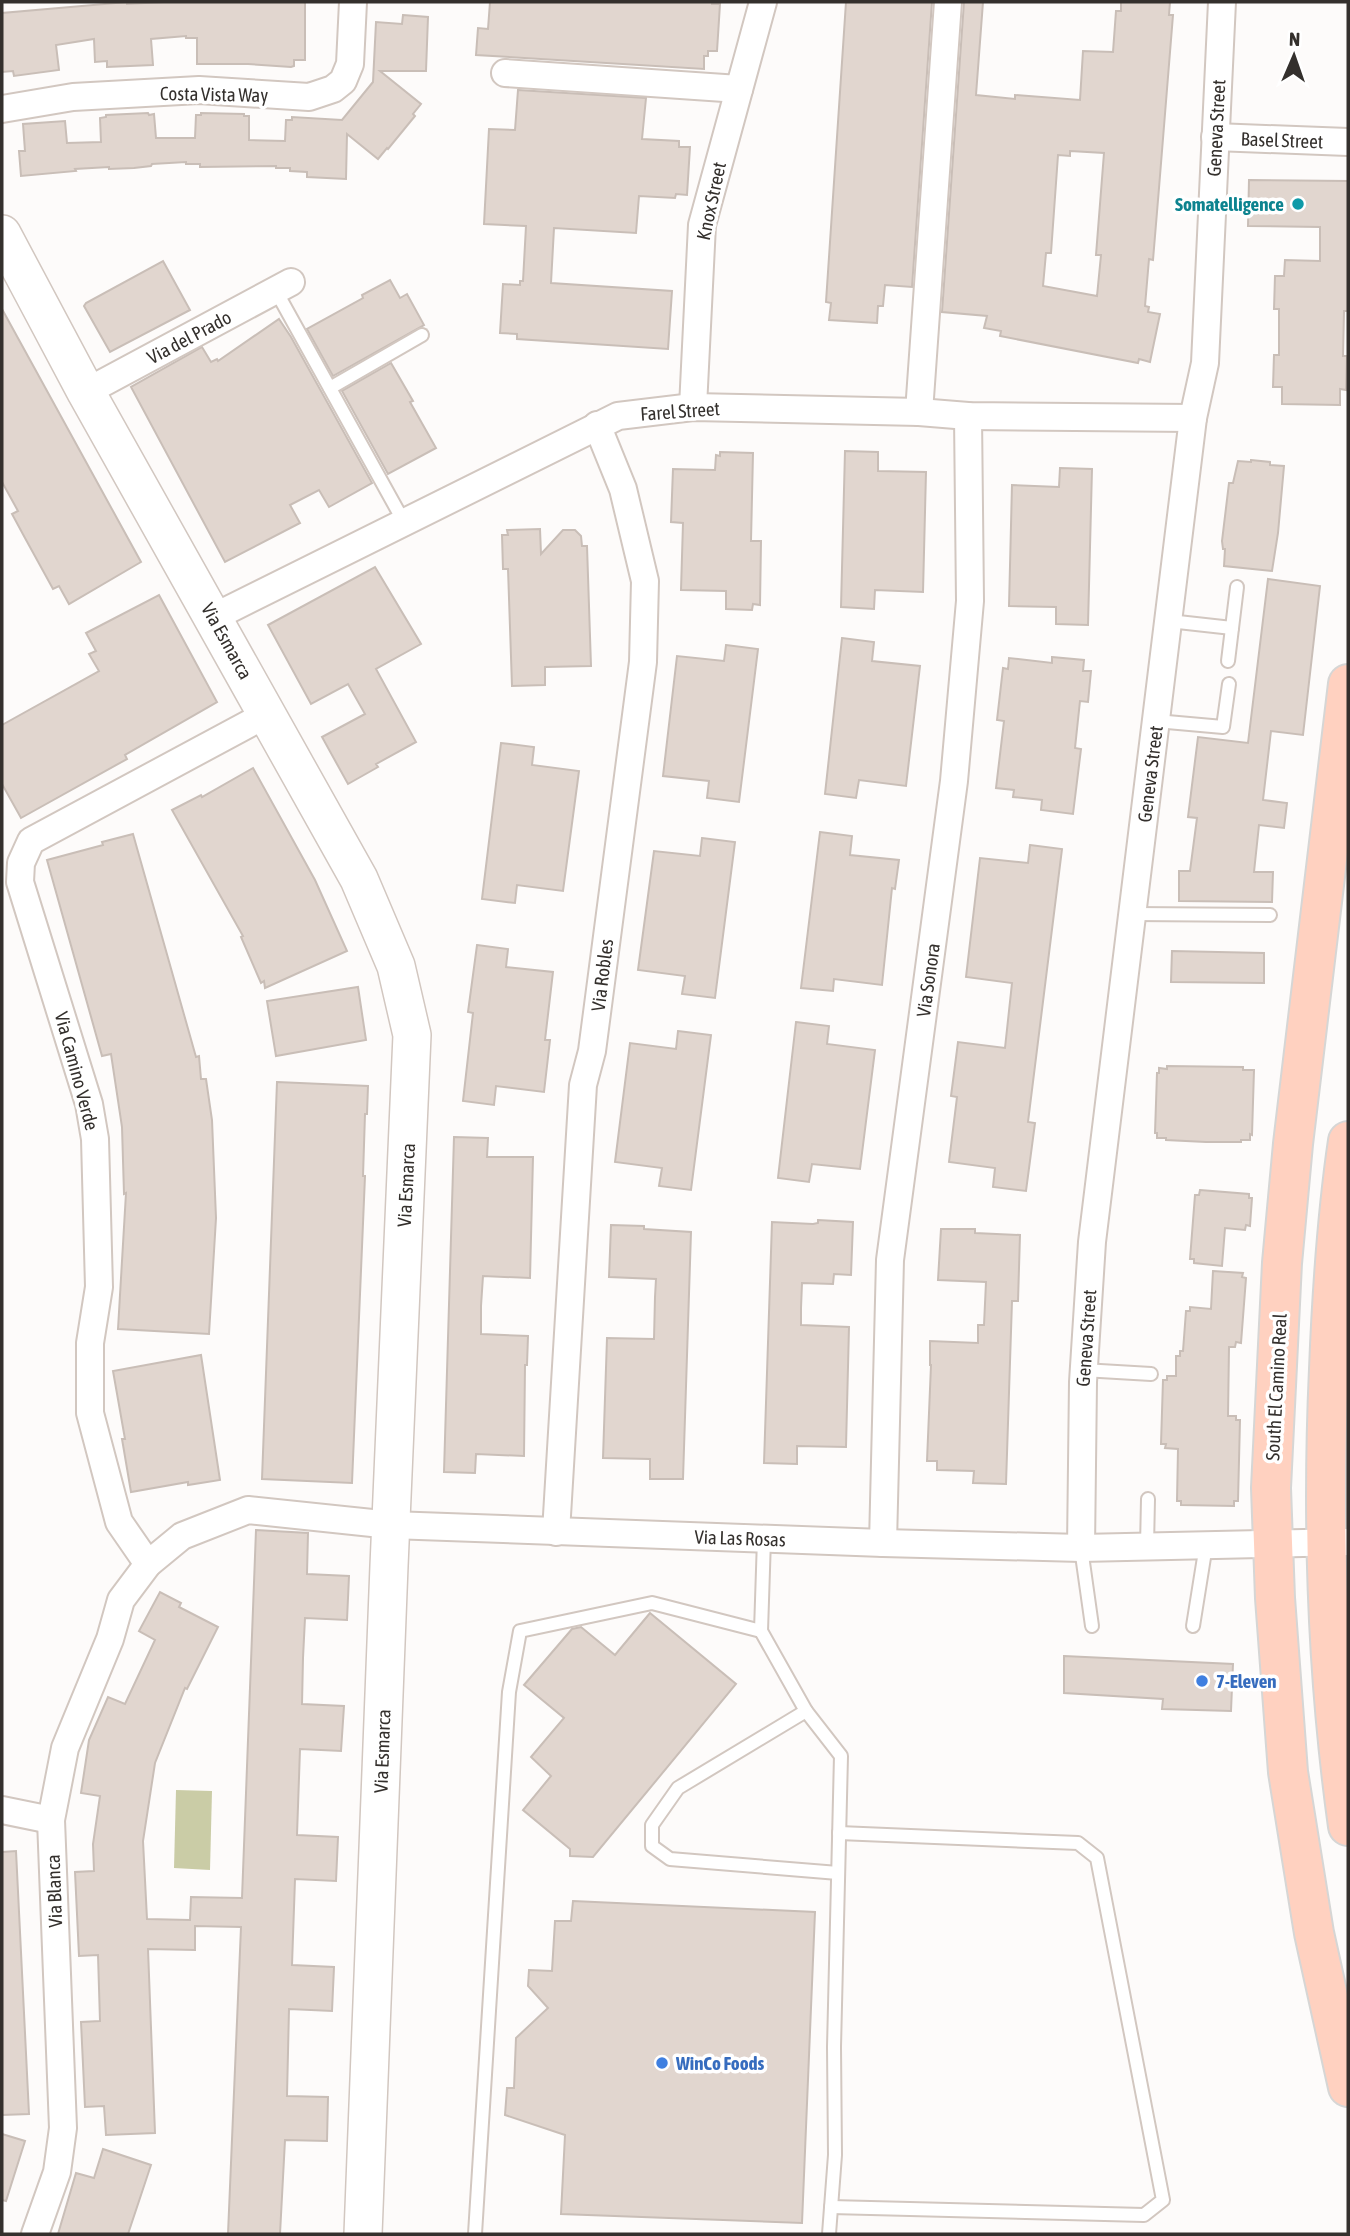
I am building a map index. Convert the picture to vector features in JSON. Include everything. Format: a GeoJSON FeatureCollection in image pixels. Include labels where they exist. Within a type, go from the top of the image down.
{"type":"FeatureCollection","features":[{"type":"Feature","properties":{"kind":"main road","name":"South El Camino Real"},"geometry":{"type":"LineString","coordinates":[[1348,684],[1293,1144],[1282,1263],[1271,1488],[1275,1598],[1288,1772],[1314,1933],[1348,2087]]}},
{"type":"Feature","properties":{"kind":"main road"},"geometry":{"type":"LineString","coordinates":[[1348,1141],[1340,1321],[1325,1488],[1337,1542],[1327,1593],[1338,1740],[1348,1826]]}},
{"type":"Feature","properties":{"kind":"street","name":"Costa Vista Way"},"geometry":{"type":"LineString","coordinates":[[2,109],[73,97],[200,90],[309,97],[333,89],[343,81],[350,64],[353,2]]}},
{"type":"Feature","properties":{"kind":"street","name":"Knox Street"},"geometry":{"type":"LineString","coordinates":[[693,407],[702,225],[763,2]]}},
{"type":"Feature","properties":{"kind":"street"},"geometry":{"type":"LineString","coordinates":[[919,412],[948,2]]}},
{"type":"Feature","properties":{"kind":"street","name":"Geneva Street"},"geometry":{"type":"LineString","coordinates":[[1081,1548],[1083,1370],[1092,1242],[1193,418],[1205,363],[1222,2]]}},
{"type":"Feature","properties":{"kind":"street"},"geometry":{"type":"LineString","coordinates":[[505,73],[739,89]]}},
{"type":"Feature","properties":{"kind":"street","name":"Basel Street"},"geometry":{"type":"LineString","coordinates":[[1215,137],[1348,142]]}},
{"type":"Feature","properties":{"kind":"street","name":"Via Esmarca"},"geometry":{"type":"LineString","coordinates":[[2,235],[86,392],[359,878],[396,966],[412,1035],[363,2234]]}},
{"type":"Feature","properties":{"kind":"street","name":"Via del Prado"},"geometry":{"type":"LineString","coordinates":[[86,392],[283,287]]}},
{"type":"Feature","properties":{"kind":"street","name":"Farel Street"},"geometry":{"type":"LineString","coordinates":[[214,617],[618,416],[693,407],[919,412],[968,416],[1193,418]]}},
{"type":"Feature","properties":{"kind":"street","name":"Via Sonora"},"geometry":{"type":"LineString","coordinates":[[883,1543],[890,1260],[954,781],[970,601],[968,416]]}},
{"type":"Feature","properties":{"kind":"street","name":"Via Robles"},"geometry":{"type":"LineString","coordinates":[[556,1532],[583,1085],[592,1051],[643,662],[645,581],[623,489],[597,425]]}},
{"type":"Feature","properties":{"kind":"street","name":"Via Camino Verde"},"geometry":{"type":"LineString","coordinates":[[148,1564],[119,1522],[90,1413],[90,1343],[99,1287],[95,1139],[89,1104],[20,882],[21,863],[31,841],[267,714]]}},
{"type":"Feature","properties":{"kind":"street","name":"Via Las Rosas"},"geometry":{"type":"LineString","coordinates":[[148,1564],[182,1536],[248,1510],[391,1525],[883,1543],[1081,1548],[1337,1542]]}},
{"type":"Feature","properties":{"kind":"street","name":"Via Blanca"},"geometry":{"type":"LineString","coordinates":[[35,2234],[57,2172],[63,2128],[51,1820],[65,1748],[110,1639],[121,1600],[148,1564]]}},
{"type":"Feature","properties":{"kind":"street"},"geometry":{"type":"LineString","coordinates":[[2,1810],[51,1820]]}},
{"type":"Feature","properties":{"kind":"lane"},"geometry":{"type":"LineString","coordinates":[[283,287],[330,388],[404,522]]}},
{"type":"Feature","properties":{"kind":"lane"},"geometry":{"type":"LineString","coordinates":[[330,388],[422,335]]}},
{"type":"Feature","properties":{"kind":"lane"},"geometry":{"type":"LineString","coordinates":[[1228,661],[1237,587]]}},
{"type":"Feature","properties":{"kind":"lane"},"geometry":{"type":"LineString","coordinates":[[1168,621],[1232,628]]}},
{"type":"Feature","properties":{"kind":"lane"},"geometry":{"type":"LineString","coordinates":[[1156,721],[1223,727],[1228,684]]}},
{"type":"Feature","properties":{"kind":"lane"},"geometry":{"type":"LineString","coordinates":[[1133,914],[1270,915]]}},
{"type":"Feature","properties":{"kind":"lane"},"geometry":{"type":"LineString","coordinates":[[1083,1370],[1151,1374]]}},
{"type":"Feature","properties":{"kind":"lane"},"geometry":{"type":"LineString","coordinates":[[1147,1546],[1148,1499]]}},
{"type":"Feature","properties":{"kind":"lane"},"geometry":{"type":"LineString","coordinates":[[764,1539],[761,1631],[806,1711],[841,1756],[834,2047],[835,2155],[829,2234]]}},
{"type":"Feature","properties":{"kind":"lane"},"geometry":{"type":"LineString","coordinates":[[1193,1626],[1206,1545]]}},
{"type":"Feature","properties":{"kind":"lane"},"geometry":{"type":"LineString","coordinates":[[1081,1548],[1092,1626]]}},
{"type":"Feature","properties":{"kind":"lane"},"geometry":{"type":"LineString","coordinates":[[475,2234],[509,1692],[520,1631],[652,1603],[761,1631]]}},
{"type":"Feature","properties":{"kind":"lane"},"geometry":{"type":"LineString","coordinates":[[806,1711],[678,1788],[652,1825],[652,1846],[670,1860],[838,1873]]}},
{"type":"Feature","properties":{"kind":"lane"},"geometry":{"type":"LineString","coordinates":[[831,2207],[1143,2215],[1163,2200],[1097,1858],[1078,1843],[839,1833]]}},
{"type":"Feature","properties":{"kind":"green space"},"geometry":{"type":"Polygon","coordinates":[[[176,1790],[212,1791],[210,1870],[174,1868],[176,1790]]]}},
{"type":"Feature","properties":{"kind":"building"},"geometry":{"type":"Polygon","coordinates":[[[127,2],[305,2],[305,60],[294,60],[294,66],[291,67],[197,64],[197,38],[186,36],[151,39],[153,65],[107,67],[107,61],[95,62],[94,39],[56,45],[59,70],[14,76],[13,71],[2,72],[2,13],[127,2]]]}},
{"type":"Feature","properties":{"kind":"building"},"geometry":{"type":"Polygon","coordinates":[[[490,2],[712,2],[720,4],[717,51],[708,51],[708,56],[704,56],[704,69],[476,55],[478,28],[488,29],[490,2]]]}},
{"type":"Feature","properties":{"kind":"building"},"geometry":{"type":"Polygon","coordinates":[[[846,2],[932,2],[912,287],[885,285],[883,306],[878,306],[877,323],[829,320],[831,303],[826,302],[846,2]]]}},
{"type":"Feature","properties":{"kind":"building"},"geometry":{"type":"Polygon","coordinates":[[[964,2],[983,2],[976,95],[1015,99],[1015,95],[1080,100],[1083,51],[1113,52],[1116,11],[1121,11],[1121,2],[1170,2],[1169,15],[1173,15],[1159,188],[1153,260],[1149,259],[1145,306],[1149,307],[1148,312],[1160,314],[1150,362],[1139,359],[1138,363],[1000,336],[1001,331],[984,328],[987,316],[942,312],[964,2]],[[1070,151],[1070,156],[1058,155],[1051,253],[1046,253],[1043,286],[1097,296],[1101,255],[1096,255],[1104,153],[1070,151]]]}},
{"type":"Feature","properties":{"kind":"building"},"geometry":{"type":"Polygon","coordinates":[[[403,15],[428,17],[426,71],[380,71],[421,104],[413,114],[415,116],[378,159],[347,134],[346,179],[307,177],[307,172],[290,171],[290,168],[276,166],[200,167],[200,164],[186,162],[134,168],[75,169],[76,171],[21,176],[19,151],[25,151],[23,124],[65,121],[67,143],[101,142],[100,118],[106,115],[148,113],[154,114],[156,138],[195,138],[196,115],[244,114],[249,116],[249,140],[285,141],[286,120],[292,120],[292,117],[342,120],[373,82],[376,22],[402,24],[403,15]]]}},
{"type":"Feature","properties":{"kind":"building"},"geometry":{"type":"Polygon","coordinates":[[[518,90],[646,98],[642,139],[679,141],[679,147],[690,147],[687,195],[676,194],[675,198],[639,196],[636,233],[554,228],[551,283],[672,291],[668,349],[517,339],[517,334],[500,333],[503,284],[520,285],[520,281],[523,281],[526,226],[484,224],[489,129],[515,130],[518,90]]]}},
{"type":"Feature","properties":{"kind":"building"},"geometry":{"type":"Polygon","coordinates":[[[1249,180],[1348,181],[1348,311],[1344,311],[1343,356],[1347,356],[1346,390],[1340,389],[1340,405],[1282,404],[1282,387],[1273,387],[1274,355],[1279,355],[1279,309],[1274,309],[1275,276],[1284,276],[1285,260],[1320,261],[1320,227],[1248,226],[1249,180]]]}},
{"type":"Feature","properties":{"kind":"building"},"geometry":{"type":"Polygon","coordinates":[[[163,261],[190,310],[110,352],[84,306],[163,261]]]}},
{"type":"Feature","properties":{"kind":"building"},"geometry":{"type":"Polygon","coordinates":[[[390,280],[400,298],[407,294],[424,325],[333,376],[307,329],[390,280]]]}},
{"type":"Feature","properties":{"kind":"building"},"geometry":{"type":"Polygon","coordinates":[[[2,309],[141,562],[69,604],[59,586],[53,589],[12,514],[18,511],[2,482],[2,309]]]}},
{"type":"Feature","properties":{"kind":"building"},"geometry":{"type":"Polygon","coordinates":[[[279,319],[372,483],[329,507],[319,490],[290,505],[300,523],[225,562],[131,387],[202,347],[211,362],[217,359],[218,361],[279,319]]]}},
{"type":"Feature","properties":{"kind":"building"},"geometry":{"type":"Polygon","coordinates":[[[391,363],[436,448],[388,474],[342,391],[391,363]]]}},
{"type":"Feature","properties":{"kind":"building"},"geometry":{"type":"Polygon","coordinates":[[[845,451],[878,452],[878,471],[926,472],[923,592],[875,590],[874,609],[841,607],[845,451]]]}},
{"type":"Feature","properties":{"kind":"building"},"geometry":{"type":"Polygon","coordinates":[[[720,452],[753,453],[751,541],[761,541],[760,605],[753,604],[752,610],[726,609],[726,591],[681,590],[683,523],[671,522],[673,469],[715,470],[716,455],[720,456],[720,452]]]}},
{"type":"Feature","properties":{"kind":"building"},"geometry":{"type":"Polygon","coordinates":[[[1251,460],[1284,466],[1272,571],[1224,566],[1225,549],[1222,541],[1229,483],[1233,483],[1238,461],[1251,460]]]}},
{"type":"Feature","properties":{"kind":"building"},"geometry":{"type":"Polygon","coordinates":[[[1060,468],[1092,469],[1088,625],[1056,624],[1056,607],[1009,606],[1012,485],[1059,487],[1060,468]]]}},
{"type":"Feature","properties":{"kind":"building"},"geometry":{"type":"Polygon","coordinates":[[[540,529],[541,554],[563,530],[575,530],[581,536],[582,546],[587,546],[591,666],[545,667],[545,685],[512,686],[508,569],[503,569],[502,535],[508,535],[507,530],[540,529]]]}},
{"type":"Feature","properties":{"kind":"building"},"geometry":{"type":"Polygon","coordinates":[[[375,567],[421,644],[376,669],[416,742],[376,764],[378,767],[348,784],[322,737],[365,714],[348,684],[311,704],[268,625],[375,567]]]}},
{"type":"Feature","properties":{"kind":"building"},"geometry":{"type":"Polygon","coordinates":[[[1268,579],[1320,586],[1303,735],[1271,731],[1263,800],[1287,803],[1284,828],[1259,825],[1254,872],[1273,872],[1272,902],[1179,901],[1179,871],[1190,871],[1197,818],[1188,817],[1198,737],[1248,743],[1268,579]]]}},
{"type":"Feature","properties":{"kind":"building"},"geometry":{"type":"Polygon","coordinates":[[[159,595],[217,702],[125,755],[127,759],[21,818],[2,784],[2,725],[99,671],[89,654],[96,651],[86,633],[159,595]]]}},
{"type":"Feature","properties":{"kind":"building"},"geometry":{"type":"Polygon","coordinates":[[[842,638],[874,642],[872,661],[920,666],[906,786],[859,780],[856,798],[825,794],[842,638]]]}},
{"type":"Feature","properties":{"kind":"building"},"geometry":{"type":"Polygon","coordinates":[[[726,645],[758,649],[739,802],[707,798],[709,781],[663,776],[677,656],[724,661],[726,645]]]}},
{"type":"Feature","properties":{"kind":"building"},"geometry":{"type":"Polygon","coordinates":[[[1052,657],[1084,660],[1083,671],[1091,671],[1088,702],[1080,701],[1075,748],[1081,749],[1073,814],[1041,810],[1042,800],[1013,797],[1014,790],[996,788],[1004,721],[997,720],[1003,668],[1008,669],[1009,658],[1052,663],[1052,657]]]}},
{"type":"Feature","properties":{"kind":"building"},"geometry":{"type":"Polygon","coordinates":[[[501,743],[534,747],[532,765],[579,771],[563,891],[517,885],[515,903],[482,899],[501,743]]]}},
{"type":"Feature","properties":{"kind":"building"},"geometry":{"type":"Polygon","coordinates":[[[253,768],[315,880],[347,951],[265,988],[241,937],[243,936],[172,810],[201,795],[202,797],[253,768]]]}},
{"type":"Feature","properties":{"kind":"building"},"geometry":{"type":"Polygon","coordinates":[[[820,832],[852,836],[850,855],[899,860],[895,889],[892,888],[882,985],[834,979],[833,991],[801,988],[820,832]]]}},
{"type":"Feature","properties":{"kind":"building"},"geometry":{"type":"Polygon","coordinates":[[[133,834],[196,1057],[199,1056],[201,1079],[206,1079],[212,1120],[216,1218],[209,1334],[118,1329],[126,1193],[124,1194],[122,1127],[111,1054],[102,1056],[47,860],[133,834]]]}},
{"type":"Feature","properties":{"kind":"building"},"geometry":{"type":"Polygon","coordinates":[[[702,838],[735,842],[715,998],[682,994],[685,976],[638,970],[654,851],[700,856],[702,838]]]}},
{"type":"Feature","properties":{"kind":"building"},"geometry":{"type":"Polygon","coordinates":[[[1030,845],[1062,849],[1028,1122],[1035,1123],[1026,1191],[993,1187],[995,1168],[949,1162],[957,1097],[951,1096],[958,1042],[1005,1048],[1012,983],[966,977],[980,858],[1028,863],[1030,845]]]}},
{"type":"Feature","properties":{"kind":"building"},"geometry":{"type":"Polygon","coordinates":[[[477,945],[508,949],[506,967],[553,972],[545,1040],[550,1040],[544,1092],[496,1086],[494,1105],[463,1101],[473,1013],[468,1012],[477,945]]]}},
{"type":"Feature","properties":{"kind":"building"},"geometry":{"type":"Polygon","coordinates":[[[1172,951],[1264,953],[1264,983],[1171,982],[1172,951]]]}},
{"type":"Feature","properties":{"kind":"building"},"geometry":{"type":"Polygon","coordinates":[[[358,987],[366,1040],[276,1056],[267,1001],[358,987]]]}},
{"type":"Feature","properties":{"kind":"building"},"geometry":{"type":"Polygon","coordinates":[[[796,1022],[829,1026],[827,1044],[875,1050],[860,1169],[812,1164],[809,1182],[778,1178],[796,1022]]]}},
{"type":"Feature","properties":{"kind":"building"},"geometry":{"type":"Polygon","coordinates":[[[678,1031],[711,1035],[691,1190],[659,1186],[662,1168],[615,1162],[630,1043],[676,1049],[678,1031]]]}},
{"type":"Feature","properties":{"kind":"building"},"geometry":{"type":"Polygon","coordinates":[[[1167,1066],[1243,1067],[1243,1070],[1254,1070],[1250,1140],[1206,1142],[1157,1138],[1157,1073],[1159,1068],[1167,1069],[1167,1066]]]}},
{"type":"Feature","properties":{"kind":"building"},"geometry":{"type":"Polygon","coordinates":[[[277,1082],[368,1086],[352,1483],[262,1479],[277,1082]]]}},
{"type":"Feature","properties":{"kind":"building"},"geometry":{"type":"Polygon","coordinates":[[[454,1137],[488,1138],[487,1157],[533,1157],[530,1278],[483,1276],[481,1306],[481,1334],[528,1336],[524,1456],[476,1454],[475,1473],[444,1472],[454,1137]]]}},
{"type":"Feature","properties":{"kind":"building"},"geometry":{"type":"Polygon","coordinates":[[[1200,1190],[1249,1194],[1249,1198],[1252,1198],[1250,1226],[1246,1225],[1245,1230],[1225,1228],[1222,1266],[1194,1263],[1194,1259],[1190,1259],[1195,1195],[1199,1195],[1200,1190]]]}},
{"type":"Feature","properties":{"kind":"building"},"geometry":{"type":"Polygon","coordinates":[[[818,1220],[853,1222],[851,1275],[834,1274],[833,1284],[802,1283],[801,1308],[801,1325],[849,1327],[846,1447],[797,1446],[797,1464],[764,1463],[772,1222],[813,1224],[818,1223],[818,1220]]]}},
{"type":"Feature","properties":{"kind":"building"},"geometry":{"type":"Polygon","coordinates":[[[611,1225],[691,1232],[683,1479],[650,1479],[650,1459],[603,1458],[607,1338],[654,1339],[656,1279],[609,1277],[611,1225]]]}},
{"type":"Feature","properties":{"kind":"building"},"geometry":{"type":"Polygon","coordinates":[[[941,1229],[975,1229],[975,1233],[1020,1235],[1018,1301],[1012,1301],[1006,1484],[973,1483],[974,1471],[937,1470],[937,1461],[927,1461],[930,1341],[978,1343],[978,1325],[984,1325],[986,1282],[938,1280],[941,1229]]]}},
{"type":"Feature","properties":{"kind":"building"},"geometry":{"type":"Polygon","coordinates":[[[1213,1271],[1243,1273],[1242,1277],[1246,1278],[1241,1343],[1236,1342],[1235,1347],[1229,1347],[1228,1416],[1236,1416],[1236,1420],[1240,1420],[1238,1501],[1234,1501],[1234,1506],[1181,1505],[1181,1501],[1177,1501],[1178,1449],[1165,1448],[1166,1444],[1161,1444],[1163,1380],[1167,1380],[1167,1376],[1176,1376],[1176,1356],[1180,1356],[1180,1351],[1183,1351],[1186,1311],[1190,1311],[1190,1307],[1211,1309],[1213,1271]]]}},
{"type":"Feature","properties":{"kind":"building"},"geometry":{"type":"Polygon","coordinates":[[[201,1355],[220,1480],[188,1485],[188,1482],[131,1492],[113,1371],[201,1355]]]}},
{"type":"Feature","properties":{"kind":"building"},"geometry":{"type":"Polygon","coordinates":[[[256,1530],[308,1533],[307,1574],[349,1576],[347,1620],[305,1618],[303,1658],[302,1704],[344,1706],[341,1751],[300,1749],[297,1835],[338,1837],[336,1881],[295,1879],[292,1965],[334,1967],[332,2011],[289,2009],[287,2096],[328,2097],[327,2141],[285,2140],[280,2234],[228,2234],[241,1927],[195,1926],[195,1950],[148,1949],[155,2133],[106,2135],[104,2106],[85,2107],[81,2022],[100,2021],[98,1955],[79,1956],[75,1872],[94,1871],[93,1844],[100,1796],[81,1793],[89,1740],[108,1697],[125,1704],[155,1640],[139,1631],[160,1592],[181,1603],[179,1607],[218,1627],[187,1689],[185,1688],[155,1763],[143,1841],[147,1919],[190,1920],[191,1897],[242,1898],[256,1530]]]}},
{"type":"Feature","properties":{"kind":"building"},"geometry":{"type":"Polygon","coordinates":[[[650,1613],[736,1684],[593,1857],[570,1856],[570,1849],[523,1810],[551,1776],[531,1757],[564,1718],[524,1685],[572,1629],[581,1627],[615,1655],[650,1613]]]}},
{"type":"Feature","properties":{"kind":"building"},"geometry":{"type":"Polygon","coordinates":[[[1064,1656],[1233,1664],[1231,1711],[1162,1709],[1163,1699],[1064,1693],[1064,1656]]]}},
{"type":"Feature","properties":{"kind":"building"},"geometry":{"type":"Polygon","coordinates":[[[16,1851],[29,2114],[2,2115],[2,1852],[16,1851]]]}},
{"type":"Feature","properties":{"kind":"building","name":"WinCo Foods"},"geometry":{"type":"Polygon","coordinates":[[[573,1901],[815,1912],[802,2223],[561,2214],[565,2135],[505,2115],[507,2088],[514,2088],[516,2038],[548,2008],[528,1986],[529,1970],[552,1971],[555,1921],[571,1921],[573,1901]]]}},
{"type":"Feature","properties":{"kind":"building"},"geometry":{"type":"Polygon","coordinates":[[[2,2134],[25,2141],[6,2201],[2,2200],[2,2134]]]}},
{"type":"Feature","properties":{"kind":"building"},"geometry":{"type":"Polygon","coordinates":[[[103,2149],[151,2165],[128,2234],[58,2234],[76,2173],[94,2178],[103,2149]]]}},
{"type":"Feature","properties":{"kind":"place","name":"Somatelligence"},"geometry":{"type":"Point","coordinates":[1298,204]}},
{"type":"Feature","properties":{"kind":"place","name":"7-Eleven"},"geometry":{"type":"Point","coordinates":[1202,1681]}},
{"type":"Feature","properties":{"kind":"place","name":"WinCo Foods"},"geometry":{"type":"Point","coordinates":[662,2063]}}]}
